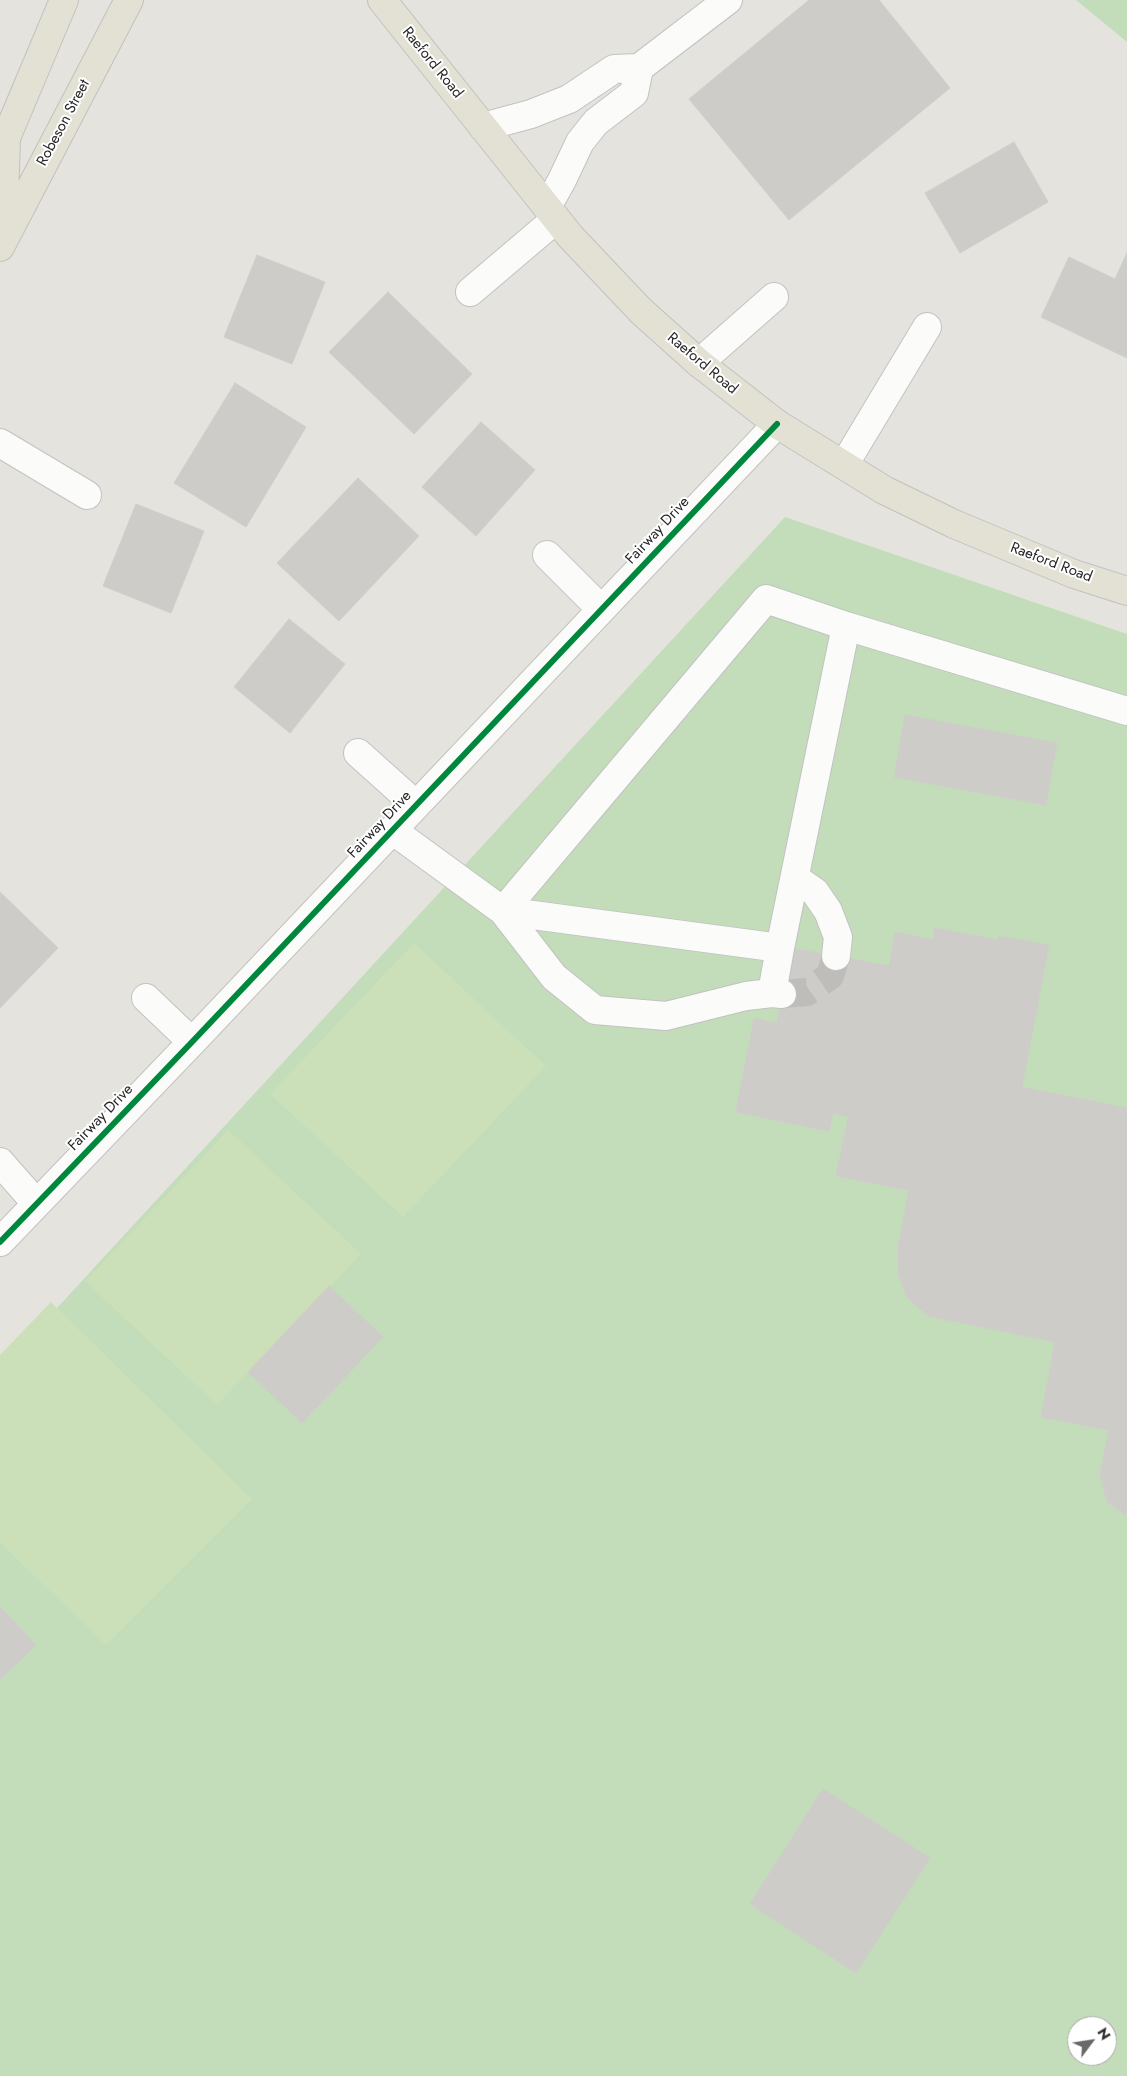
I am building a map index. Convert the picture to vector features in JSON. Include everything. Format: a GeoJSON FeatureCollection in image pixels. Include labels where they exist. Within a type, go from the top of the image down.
{"type":"FeatureCollection","features":[{"type":"Feature","properties":{"kind":"main road"},"geometry":{"type":"LineString","coordinates":[[2,244],[6,138],[64,0]]}},
{"type":"Feature","properties":{"kind":"main road","name":"Robeson Street"},"geometry":{"type":"LineString","coordinates":[[2,244],[129,0]]}},
{"type":"Feature","properties":{"kind":"main road","name":"Raeford Road"},"geometry":{"type":"LineString","coordinates":[[382,0],[551,213],[641,311],[699,363],[777,424],[884,490],[954,524],[1074,574],[1127,591]]}},
{"type":"Feature","properties":{"kind":"street"},"geometry":{"type":"LineString","coordinates":[[483,127],[531,114],[569,99],[614,69],[639,68],[728,0]]}},
{"type":"Feature","properties":{"kind":"street"},"geometry":{"type":"LineString","coordinates":[[470,292],[551,213],[562,180],[580,142],[596,122],[634,93],[639,68]]}},
{"type":"Feature","properties":{"kind":"street"},"geometry":{"type":"LineString","coordinates":[[699,363],[774,297]]}},
{"type":"Feature","properties":{"kind":"street"},"geometry":{"type":"LineString","coordinates":[[844,465],[927,327]]}},
{"type":"Feature","properties":{"kind":"street","name":"Fairway Drive"},"geometry":{"type":"LineString","coordinates":[[0,1242],[777,424]]}},
{"type":"Feature","properties":{"kind":"street"},"geometry":{"type":"LineString","coordinates":[[0,443],[88,495]]}},
{"type":"Feature","properties":{"kind":"street"},"geometry":{"type":"LineString","coordinates":[[547,555],[601,609]]}},
{"type":"Feature","properties":{"kind":"street"},"geometry":{"type":"LineString","coordinates":[[503,911],[766,600],[846,626],[1127,710]]}},
{"type":"Feature","properties":{"kind":"street"},"geometry":{"type":"LineString","coordinates":[[392,830],[503,911],[554,977],[595,1010],[666,1016],[746,996],[777,993],[780,948],[846,626]]}},
{"type":"Feature","properties":{"kind":"street"},"geometry":{"type":"LineString","coordinates":[[358,753],[416,805]]}},
{"type":"Feature","properties":{"kind":"street"},"geometry":{"type":"LineString","coordinates":[[795,878],[815,892],[828,911],[838,937],[836,956]]}},
{"type":"Feature","properties":{"kind":"street"},"geometry":{"type":"LineString","coordinates":[[503,911],[780,948]]}},
{"type":"Feature","properties":{"kind":"street"},"geometry":{"type":"LineString","coordinates":[[146,998],[192,1042]]}},
{"type":"Feature","properties":{"kind":"street"},"geometry":{"type":"LineString","coordinates":[[0,1162],[36,1203]]}},
{"type":"Feature","properties":{"kind":"green space"},"geometry":{"type":"Polygon","coordinates":[[[1076,0],[1127,0],[1127,42],[1076,0]]]}},
{"type":"Feature","properties":{"kind":"green space"},"geometry":{"type":"Polygon","coordinates":[[[785,517],[1127,634],[1127,2076],[0,2076],[0,1370],[785,517]]]}},
{"type":"Feature","properties":{"kind":"green space"},"geometry":{"type":"Polygon","coordinates":[[[414,943],[546,1066],[403,1217],[270,1094],[414,943]]]}},
{"type":"Feature","properties":{"kind":"green space"},"geometry":{"type":"Polygon","coordinates":[[[228,1130],[361,1254],[217,1405],[85,1281],[228,1130]]]}},
{"type":"Feature","properties":{"kind":"green space"},"geometry":{"type":"Polygon","coordinates":[[[51,1302],[252,1499],[106,1645],[0,1543],[0,1355],[51,1302]]]}},
{"type":"Feature","properties":{"kind":"building"},"geometry":{"type":"Polygon","coordinates":[[[809,0],[879,0],[950,88],[789,220],[689,99],[809,0]]]}},
{"type":"Feature","properties":{"kind":"building"},"geometry":{"type":"Polygon","coordinates":[[[1014,142],[1048,202],[960,253],[925,193],[1014,142]]]}},
{"type":"Feature","properties":{"kind":"building"},"geometry":{"type":"Polygon","coordinates":[[[1127,253],[1127,358],[1041,317],[1069,257],[1115,279],[1127,253]]]}},
{"type":"Feature","properties":{"kind":"building"},"geometry":{"type":"Polygon","coordinates":[[[257,255],[325,282],[292,364],[224,337],[257,255]]]}},
{"type":"Feature","properties":{"kind":"building"},"geometry":{"type":"Polygon","coordinates":[[[388,292],[472,374],[414,434],[329,352],[388,292]]]}},
{"type":"Feature","properties":{"kind":"building"},"geometry":{"type":"Polygon","coordinates":[[[235,383],[306,427],[246,527],[174,483],[235,383]]]}},
{"type":"Feature","properties":{"kind":"building"},"geometry":{"type":"Polygon","coordinates":[[[481,422],[535,470],[476,536],[422,487],[481,422]]]}},
{"type":"Feature","properties":{"kind":"building"},"geometry":{"type":"Polygon","coordinates":[[[358,478],[419,536],[339,621],[277,563],[358,478]]]}},
{"type":"Feature","properties":{"kind":"building"},"geometry":{"type":"Polygon","coordinates":[[[136,504],[204,531],[171,613],[103,586],[136,504]]]}},
{"type":"Feature","properties":{"kind":"building"},"geometry":{"type":"Polygon","coordinates":[[[289,619],[345,664],[290,733],[234,687],[289,619]]]}},
{"type":"Feature","properties":{"kind":"building"},"geometry":{"type":"Polygon","coordinates":[[[905,715],[1057,743],[1046,805],[894,777],[905,715]]]}},
{"type":"Feature","properties":{"kind":"building"},"geometry":{"type":"Polygon","coordinates":[[[0,892],[58,948],[0,1008],[0,892]]]}},
{"type":"Feature","properties":{"kind":"building"},"geometry":{"type":"Polygon","coordinates":[[[935,928],[998,940],[999,936],[1049,945],[1022,1087],[1127,1108],[1127,1516],[1107,1502],[1100,1474],[1109,1430],[1041,1417],[1055,1342],[928,1316],[906,1296],[898,1273],[898,1247],[909,1190],[836,1176],[848,1117],[833,1113],[829,1131],[736,1112],[754,1018],[777,1023],[791,948],[889,966],[895,932],[933,940],[935,928]]]}},
{"type":"Feature","properties":{"kind":"building"},"geometry":{"type":"Polygon","coordinates":[[[329,1286],[383,1337],[302,1423],[248,1372],[329,1286]]]}},
{"type":"Feature","properties":{"kind":"building"},"geometry":{"type":"Polygon","coordinates":[[[0,1607],[36,1645],[0,1680],[0,1607]]]}},
{"type":"Feature","properties":{"kind":"building"},"geometry":{"type":"Polygon","coordinates":[[[823,1789],[930,1858],[856,1973],[750,1904],[823,1789]]]}},
{"type":"Feature","properties":{"kind":"tunnel"},"geometry":{"type":"LineString","coordinates":[[782,994],[807,992],[830,976],[836,956]]}},
{"type":"Feature","properties":{"kind":"cycle path"},"geometry":{"type":"LineString","coordinates":[[0,1242],[777,424]]}}]}
